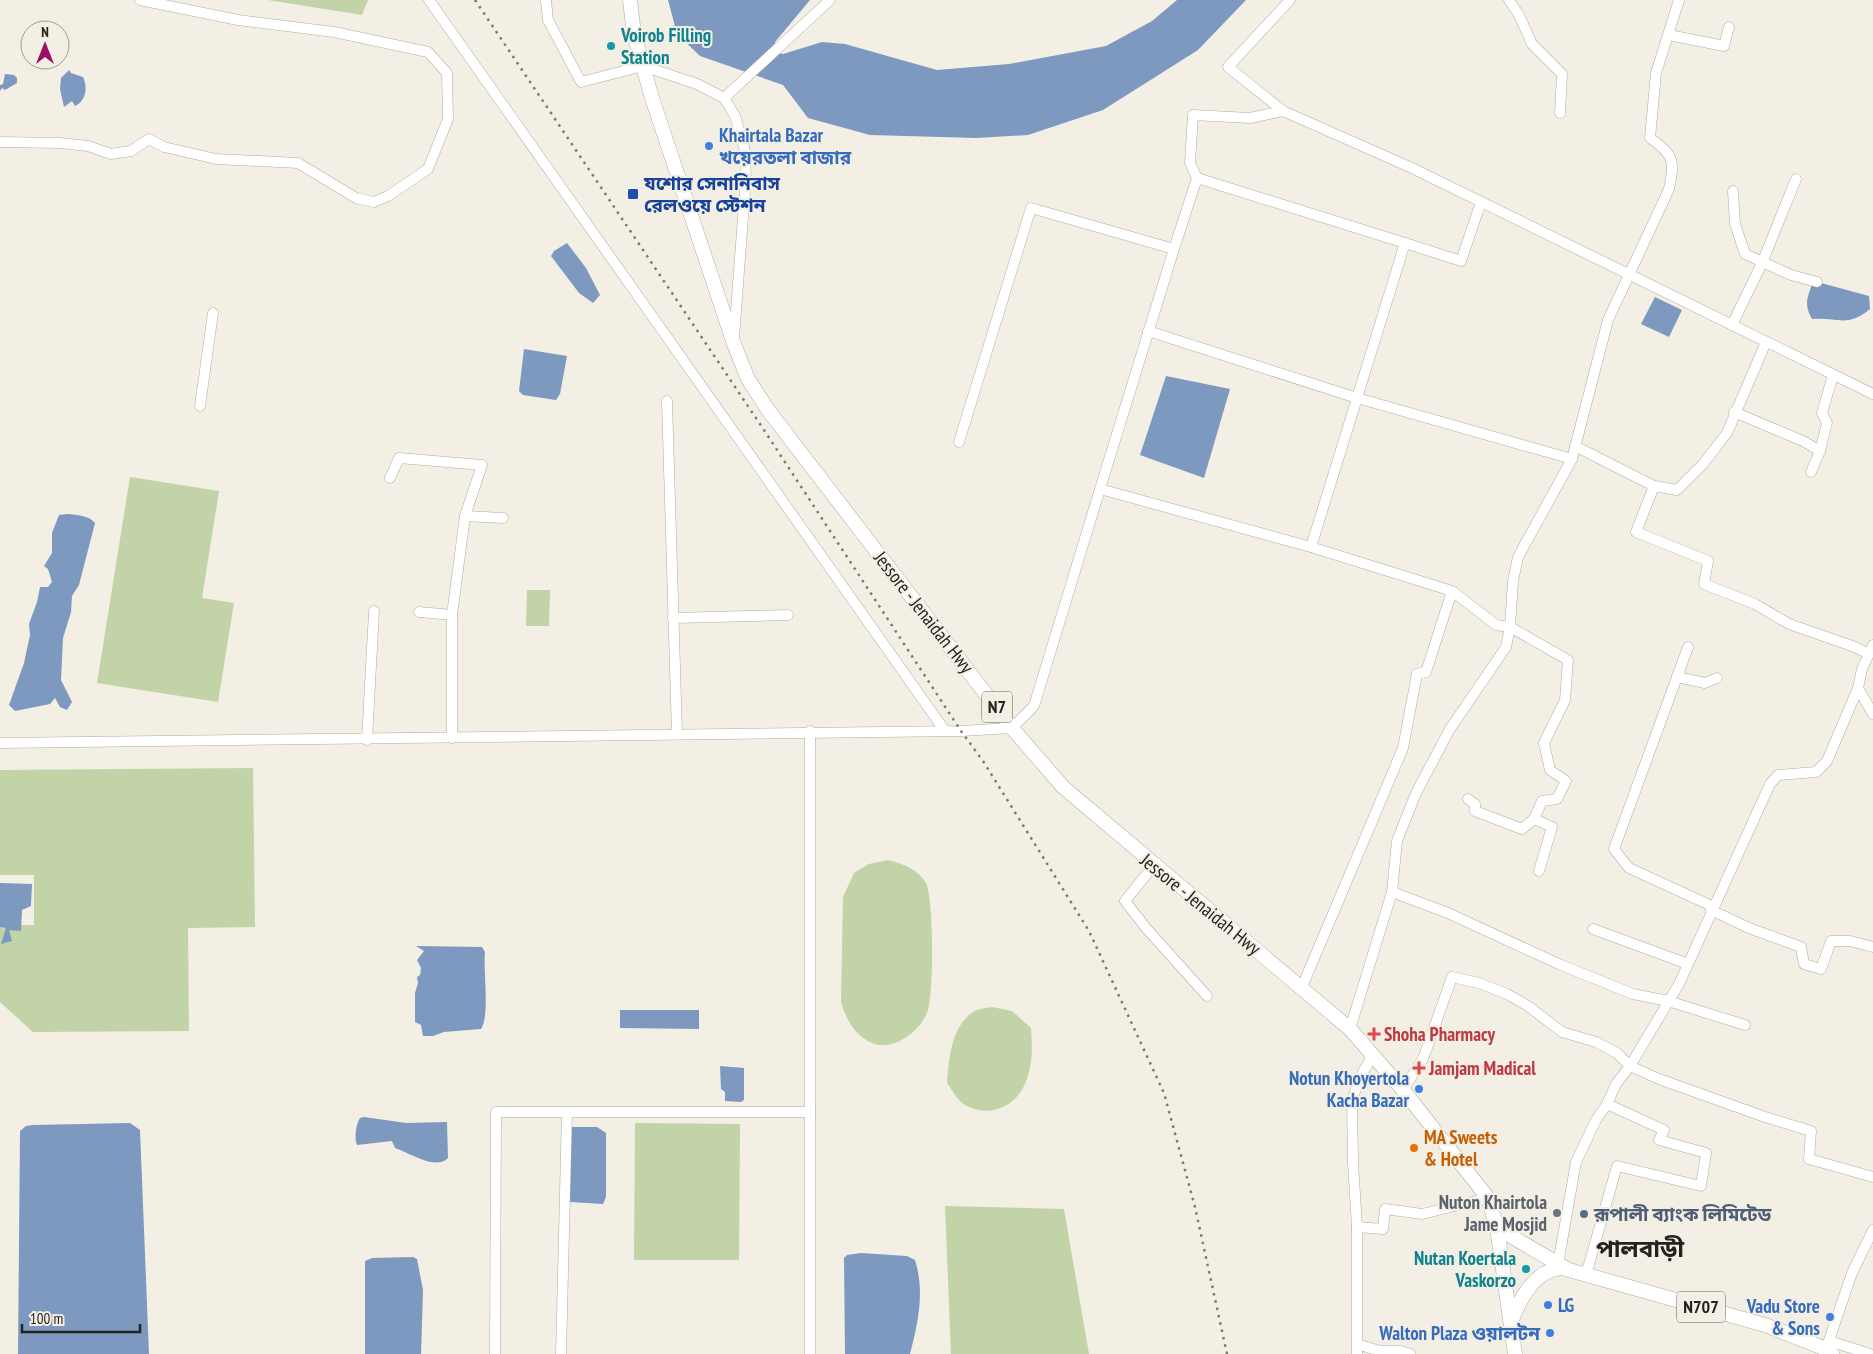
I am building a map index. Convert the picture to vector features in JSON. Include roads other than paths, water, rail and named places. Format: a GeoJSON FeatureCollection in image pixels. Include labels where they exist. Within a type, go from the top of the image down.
{"type":"FeatureCollection","features":[{"type":"Feature","properties":{"kind":"highway","name":"Jessore - Jenaidah Hwy"},"geometry":{"type":"LineString","coordinates":[[630,0],[634,34],[643,66],[734,344],[748,380],[758,396],[1012,728],[1063,787],[1350,1029],[1403,1090],[1488,1198],[1497,1228]]}},
{"type":"Feature","properties":{"kind":"highway"},"geometry":{"type":"LineString","coordinates":[[1497,1228],[1562,1267]]}},
{"type":"Feature","properties":{"kind":"highway","name":"N7"},"geometry":{"type":"LineString","coordinates":[[1497,1228],[1515,1354]]}},
{"type":"Feature","properties":{"kind":"highway"},"geometry":{"type":"LineString","coordinates":[[1511,1322],[1522,1297],[1538,1279],[1551,1270],[1562,1267]]}},
{"type":"Feature","properties":{"kind":"highway","name":"N707"},"geometry":{"type":"LineString","coordinates":[[1562,1267],[1765,1325],[1829,1348]]}},
{"type":"Feature","properties":{"kind":"street"},"geometry":{"type":"LineString","coordinates":[[0,142],[60,143],[88,146],[111,154],[131,152],[149,139],[164,147],[216,158],[298,163],[356,198],[374,202],[388,196],[428,169],[448,119],[447,74],[428,52],[334,32],[238,20],[140,0]]}},
{"type":"Feature","properties":{"kind":"street"},"geometry":{"type":"LineString","coordinates":[[429,0],[945,731]]}},
{"type":"Feature","properties":{"kind":"street"},"geometry":{"type":"LineString","coordinates":[[546,0],[548,20],[581,82],[643,66],[697,84],[724,98],[735,116],[741,132],[746,178],[734,344]]}},
{"type":"Feature","properties":{"kind":"street"},"geometry":{"type":"LineString","coordinates":[[724,98],[830,0]]}},
{"type":"Feature","properties":{"kind":"street"},"geometry":{"type":"LineString","coordinates":[[1290,0],[1228,68],[1283,111],[1412,168],[1629,272],[1873,394]]}},
{"type":"Feature","properties":{"kind":"street"},"geometry":{"type":"LineString","coordinates":[[1509,0],[1519,15],[1532,44],[1562,74],[1560,113]]}},
{"type":"Feature","properties":{"kind":"street"},"geometry":{"type":"LineString","coordinates":[[1350,1029],[1392,892],[1397,840],[1416,794],[1450,729],[1506,646],[1510,627],[1513,581],[1518,557],[1572,458],[1608,320],[1629,272],[1670,189],[1673,170],[1668,153],[1650,138],[1656,74],[1679,0]]}},
{"type":"Feature","properties":{"kind":"street"},"geometry":{"type":"LineString","coordinates":[[1669,35],[1724,46],[1728,27]]}},
{"type":"Feature","properties":{"kind":"street"},"geometry":{"type":"LineString","coordinates":[[1283,111],[1250,118],[1193,115],[1190,163],[1198,178],[1461,261],[1481,202]]}},
{"type":"Feature","properties":{"kind":"street"},"geometry":{"type":"LineString","coordinates":[[0,743],[367,740],[810,731],[945,731],[1012,728],[1034,706],[1148,331],[1198,178]]}},
{"type":"Feature","properties":{"kind":"street"},"geometry":{"type":"LineString","coordinates":[[1732,325],[1762,263],[1796,179]]}},
{"type":"Feature","properties":{"kind":"street"},"geometry":{"type":"LineString","coordinates":[[1733,191],[1734,224],[1744,251],[1748,256],[1791,275],[1817,282]]}},
{"type":"Feature","properties":{"kind":"street"},"geometry":{"type":"LineString","coordinates":[[959,442],[1031,208],[1174,249]]}},
{"type":"Feature","properties":{"kind":"street"},"geometry":{"type":"LineString","coordinates":[[1312,547],[1406,243]]}},
{"type":"Feature","properties":{"kind":"street"},"geometry":{"type":"LineString","coordinates":[[200,406],[213,313]]}},
{"type":"Feature","properties":{"kind":"street"},"geometry":{"type":"LineString","coordinates":[[1148,331],[1357,398],[1572,458]]}},
{"type":"Feature","properties":{"kind":"street"},"geometry":{"type":"LineString","coordinates":[[1575,446],[1654,486],[1677,490],[1686,483],[1727,433],[1734,412],[1766,342]]}},
{"type":"Feature","properties":{"kind":"street"},"geometry":{"type":"LineString","coordinates":[[1811,472],[1820,452],[1827,423],[1822,413],[1832,374]]}},
{"type":"Feature","properties":{"kind":"street"},"geometry":{"type":"LineString","coordinates":[[667,401],[677,734]]}},
{"type":"Feature","properties":{"kind":"street"},"geometry":{"type":"LineString","coordinates":[[1734,412],[1802,441],[1820,452]]}},
{"type":"Feature","properties":{"kind":"street"},"geometry":{"type":"LineString","coordinates":[[390,478],[399,458],[482,465],[465,516],[452,615],[452,738]]}},
{"type":"Feature","properties":{"kind":"street"},"geometry":{"type":"LineString","coordinates":[[1562,1267],[1576,1162],[1596,1120],[1607,1104],[1616,1084],[1630,1066],[1688,964],[1711,908],[1770,784],[1778,775],[1816,772],[1827,761],[1858,688],[1862,669],[1871,649],[1856,646],[1789,624],[1756,604],[1704,584],[1708,560],[1636,532],[1654,486]]}},
{"type":"Feature","properties":{"kind":"street"},"geometry":{"type":"LineString","coordinates":[[1100,489],[1312,547],[1452,591],[1496,625],[1510,627],[1568,660],[1565,700],[1544,743],[1550,770],[1566,780],[1558,800],[1542,801],[1534,819],[1522,829],[1475,811],[1475,804],[1468,799]]}},
{"type":"Feature","properties":{"kind":"street"},"geometry":{"type":"LineString","coordinates":[[465,516],[503,518]]}},
{"type":"Feature","properties":{"kind":"street"},"geometry":{"type":"LineString","coordinates":[[1302,987],[1403,748],[1416,674],[1426,672],[1452,591]]}},
{"type":"Feature","properties":{"kind":"street"},"geometry":{"type":"LineString","coordinates":[[367,740],[374,611]]}},
{"type":"Feature","properties":{"kind":"street"},"geometry":{"type":"LineString","coordinates":[[419,612],[452,615]]}},
{"type":"Feature","properties":{"kind":"street"},"geometry":{"type":"LineString","coordinates":[[673,618],[788,615]]}},
{"type":"Feature","properties":{"kind":"street"},"geometry":{"type":"LineString","coordinates":[[1688,647],[1614,849],[1629,868],[1749,928],[1801,947],[1804,964],[1821,969],[1831,941],[1850,941],[1873,947]]}},
{"type":"Feature","properties":{"kind":"street"},"geometry":{"type":"LineString","coordinates":[[1677,676],[1705,683],[1717,678]]}},
{"type":"Feature","properties":{"kind":"street"},"geometry":{"type":"LineString","coordinates":[[1858,688],[1873,714]]}},
{"type":"Feature","properties":{"kind":"street"},"geometry":{"type":"LineString","coordinates":[[810,731],[810,1354]]}},
{"type":"Feature","properties":{"kind":"street"},"geometry":{"type":"LineString","coordinates":[[1534,819],[1552,827],[1539,871]]}},
{"type":"Feature","properties":{"kind":"street"},"geometry":{"type":"LineString","coordinates":[[1154,865],[1125,901],[1146,928],[1206,996]]}},
{"type":"Feature","properties":{"kind":"street"},"geometry":{"type":"LineString","coordinates":[[1392,892],[1448,913],[1561,965],[1633,994],[1668,1001],[1745,1025]]}},
{"type":"Feature","properties":{"kind":"street"},"geometry":{"type":"LineString","coordinates":[[1593,929],[1688,964]]}},
{"type":"Feature","properties":{"kind":"street"},"geometry":{"type":"LineString","coordinates":[[1403,1090],[1423,1059],[1452,977],[1479,982],[1507,994],[1528,1006],[1562,1032],[1610,1050],[1630,1066],[1728,1105],[1811,1131],[1809,1159],[1873,1177]]}},
{"type":"Feature","properties":{"kind":"street"},"geometry":{"type":"LineString","coordinates":[[1372,1056],[1360,1078],[1352,1100],[1357,1227],[1357,1349],[1401,1351],[1410,1354]]}},
{"type":"Feature","properties":{"kind":"street"},"geometry":{"type":"LineString","coordinates":[[1586,1274],[1617,1166],[1701,1186],[1706,1153],[1659,1140],[1664,1130],[1607,1104]]}},
{"type":"Feature","properties":{"kind":"street"},"geometry":{"type":"LineString","coordinates":[[495,1354],[496,1112],[810,1112]]}},
{"type":"Feature","properties":{"kind":"street"},"geometry":{"type":"LineString","coordinates":[[561,1354],[568,1112]]}},
{"type":"Feature","properties":{"kind":"street"},"geometry":{"type":"LineString","coordinates":[[1357,1227],[1383,1229],[1385,1209],[1422,1214],[1448,1210],[1488,1198]]}},
{"type":"Feature","properties":{"kind":"street"},"geometry":{"type":"LineString","coordinates":[[1870,1354],[1829,1348],[1852,1273],[1873,1230]]}},
{"type":"Feature","properties":{"kind":"water"},"geometry":{"type":"Polygon","coordinates":[[[668,0],[810,0],[775,42],[778,53],[783,54],[822,42],[845,44],[937,70],[1009,64],[1106,46],[1152,21],[1177,0],[1246,0],[1198,50],[1103,110],[1028,135],[976,138],[870,135],[808,118],[783,85],[700,56],[677,34],[668,0]]]}},
{"type":"Feature","properties":{"kind":"water"},"geometry":{"type":"Polygon","coordinates":[[[69,70],[71,73],[83,77],[86,90],[84,98],[79,104],[75,106],[72,101],[64,107],[60,89],[61,78],[69,70]]]}},
{"type":"Feature","properties":{"kind":"water"},"geometry":{"type":"Polygon","coordinates":[[[5,74],[14,75],[17,78],[17,83],[5,90],[2,88],[0,91],[0,85],[3,84],[5,74]]]}},
{"type":"Feature","properties":{"kind":"water"},"geometry":{"type":"Polygon","coordinates":[[[567,243],[586,268],[600,295],[593,303],[579,293],[551,256],[554,251],[567,243]]]}},
{"type":"Feature","properties":{"kind":"water"},"geometry":{"type":"Polygon","coordinates":[[[1821,283],[1869,296],[1870,309],[1862,315],[1848,320],[1812,319],[1807,305],[1808,298],[1812,284],[1821,283]]]}},
{"type":"Feature","properties":{"kind":"water"},"geometry":{"type":"Polygon","coordinates":[[[1655,297],[1682,310],[1669,337],[1641,324],[1655,297]]]}},
{"type":"Feature","properties":{"kind":"water"},"geometry":{"type":"Polygon","coordinates":[[[524,349],[567,356],[560,394],[556,400],[523,395],[519,391],[524,349]]]}},
{"type":"Feature","properties":{"kind":"water"},"geometry":{"type":"Polygon","coordinates":[[[1166,376],[1230,389],[1204,478],[1140,455],[1166,376]]]}},
{"type":"Feature","properties":{"kind":"water"},"geometry":{"type":"Polygon","coordinates":[[[67,514],[86,517],[95,523],[79,585],[72,596],[71,612],[63,638],[61,680],[72,702],[67,710],[60,707],[55,698],[50,704],[15,711],[9,705],[24,663],[30,635],[29,624],[40,587],[48,587],[52,582],[48,569],[44,566],[52,553],[52,533],[59,515],[67,514]]]}},
{"type":"Feature","properties":{"kind":"water"},"geometry":{"type":"Polygon","coordinates":[[[0,883],[32,884],[31,906],[22,910],[21,931],[9,930],[12,941],[1,944],[6,928],[0,927],[0,883]]]}},
{"type":"Feature","properties":{"kind":"water"},"geometry":{"type":"Polygon","coordinates":[[[416,946],[482,947],[485,952],[486,1004],[484,1023],[481,1029],[423,1036],[421,1025],[415,1022],[415,993],[418,983],[417,977],[420,975],[421,968],[417,960],[424,951],[416,946]]]}},
{"type":"Feature","properties":{"kind":"water"},"geometry":{"type":"Polygon","coordinates":[[[620,1010],[699,1010],[699,1029],[620,1028],[620,1010]]]}},
{"type":"Feature","properties":{"kind":"water"},"geometry":{"type":"Polygon","coordinates":[[[720,1066],[744,1068],[744,1100],[741,1102],[725,1101],[725,1092],[721,1089],[720,1066]]]}},
{"type":"Feature","properties":{"kind":"water"},"geometry":{"type":"Polygon","coordinates":[[[360,1118],[406,1123],[447,1122],[448,1158],[443,1161],[429,1162],[395,1148],[392,1141],[357,1145],[357,1127],[360,1118]]]}},
{"type":"Feature","properties":{"kind":"water"},"geometry":{"type":"Polygon","coordinates":[[[130,1123],[140,1130],[149,1354],[18,1354],[20,1131],[26,1126],[33,1125],[130,1123]]]}},
{"type":"Feature","properties":{"kind":"water"},"geometry":{"type":"Polygon","coordinates":[[[572,1127],[597,1127],[606,1133],[606,1197],[603,1204],[570,1202],[570,1129],[572,1127]]]}},
{"type":"Feature","properties":{"kind":"water"},"geometry":{"type":"Polygon","coordinates":[[[861,1253],[907,1256],[915,1260],[920,1284],[920,1296],[918,1319],[910,1354],[845,1354],[844,1258],[847,1255],[861,1253]]]}},
{"type":"Feature","properties":{"kind":"water"},"geometry":{"type":"Polygon","coordinates":[[[413,1257],[417,1259],[423,1290],[421,1354],[365,1354],[365,1261],[372,1258],[413,1257]]]}},
{"type":"Feature","properties":{"kind":"railway"},"geometry":{"type":"LineString","coordinates":[[475,0],[762,427],[961,731],[983,761],[1089,931],[1164,1093],[1195,1207],[1227,1354]]}},
{"type":"Feature","properties":{"kind":"place","name":"Voirob Filling Station"},"geometry":{"type":"Point","coordinates":[611,46]}},
{"type":"Feature","properties":{"kind":"place","name":"Khairtala Bazar খয়েরতলা বাজার"},"geometry":{"type":"Point","coordinates":[709,146]}},
{"type":"Feature","properties":{"kind":"place","name":"যশোর সেনানিবাস রেলওয়ে স্টেশন"},"geometry":{"type":"Point","coordinates":[633,194]}},
{"type":"Feature","properties":{"kind":"place","name":"Shoha Pharmacy"},"geometry":{"type":"Point","coordinates":[1374,1034]}},
{"type":"Feature","properties":{"kind":"place","name":"Jamjam Madical"},"geometry":{"type":"Point","coordinates":[1419,1068]}},
{"type":"Feature","properties":{"kind":"place","name":"Notun Khoyertola Kacha Bazar"},"geometry":{"type":"Point","coordinates":[1419,1089]}},
{"type":"Feature","properties":{"kind":"place","name":"MA Sweets & Hotel"},"geometry":{"type":"Point","coordinates":[1414,1148]}},
{"type":"Feature","properties":{"kind":"place","name":"Nuton Khairtola Jame Mosjid"},"geometry":{"type":"Point","coordinates":[1557,1213]}},
{"type":"Feature","properties":{"kind":"place","name":"রূপালী ব্যাংক লিমিটেড"},"geometry":{"type":"Point","coordinates":[1584,1214]}},
{"type":"Feature","properties":{"kind":"place","name":"Nutan Koertala Vaskorzo"},"geometry":{"type":"Point","coordinates":[1526,1269]}},
{"type":"Feature","properties":{"kind":"place","name":"LG"},"geometry":{"type":"Point","coordinates":[1548,1305]}},
{"type":"Feature","properties":{"kind":"place","name":"Vadu Store & Sons"},"geometry":{"type":"Point","coordinates":[1830,1317]}},
{"type":"Feature","properties":{"kind":"place","name":"Walton Plaza ওয়ালটন"},"geometry":{"type":"Point","coordinates":[1550,1333]}},
{"type":"Feature","properties":{"kind":"district","name":"পালবাড়ী"},"geometry":{"type":"Point","coordinates":[1640,1249]}}]}
